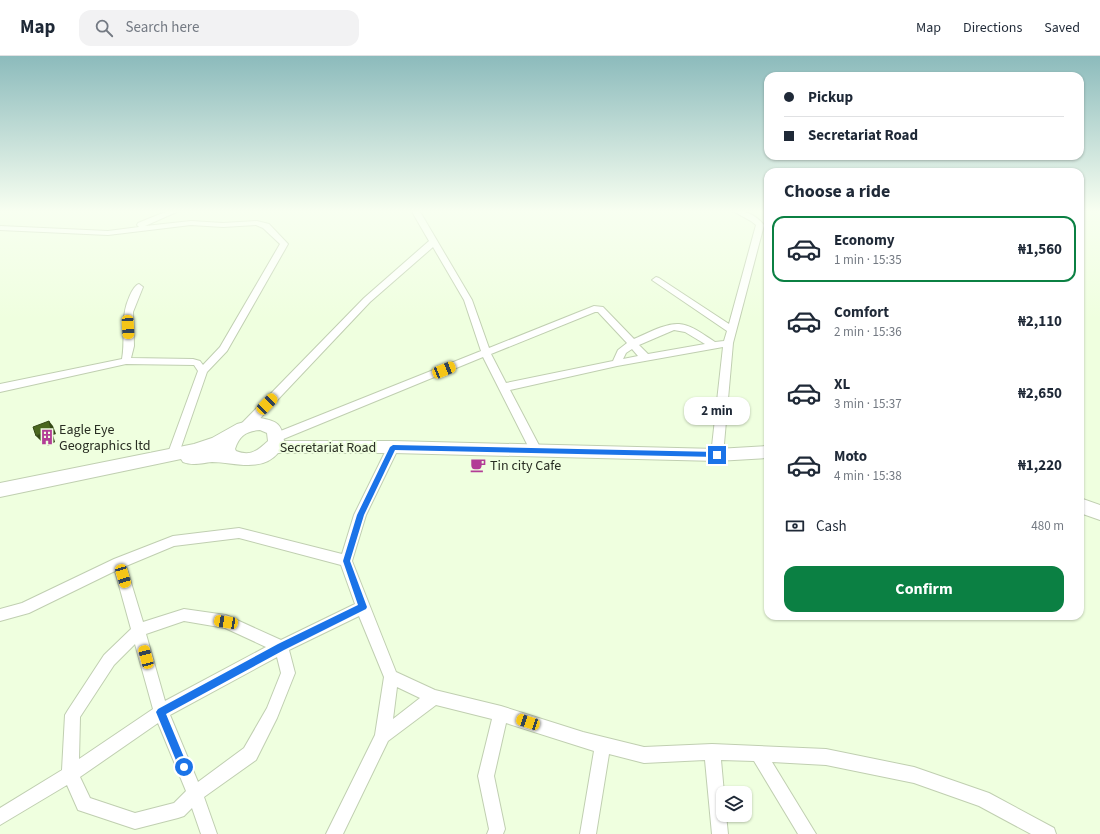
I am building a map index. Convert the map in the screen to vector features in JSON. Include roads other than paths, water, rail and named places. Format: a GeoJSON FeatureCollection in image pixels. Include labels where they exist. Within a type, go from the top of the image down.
{"type":"FeatureCollection","features":[{"type":"Feature","properties":{"kind":"street"},"geometry":{"type":"LineString","coordinates":[[174,453],[203,371],[224,349],[282,246]]}},
{"type":"Feature","properties":{"kind":"street"},"geometry":{"type":"LineString","coordinates":[[236,459],[230,456],[227,450],[227,444],[368,300],[427,246]]}},
{"type":"Feature","properties":{"kind":"street"},"geometry":{"type":"LineString","coordinates":[[435,246],[468,300],[486,353],[505,387],[536,451]]}},
{"type":"Feature","properties":{"kind":"street"},"geometry":{"type":"LineString","coordinates":[[717,455],[728,343],[754,246]]}},
{"type":"Feature","properties":{"kind":"street"},"geometry":{"type":"LineString","coordinates":[[656,280],[732,330]]}},
{"type":"Feature","properties":{"kind":"street"},"geometry":{"type":"LineString","coordinates":[[126,361],[129,346],[129,312],[139,287]]}},
{"type":"Feature","properties":{"kind":"street"},"geometry":{"type":"LineString","coordinates":[[0,499],[195,457],[253,459],[266,453],[275,442],[594,309],[600,309],[645,358]]}},
{"type":"Feature","properties":{"kind":"street"},"geometry":{"type":"LineString","coordinates":[[617,363],[619,356],[624,349],[666,329],[676,327],[690,332],[715,346]]}},
{"type":"Feature","properties":{"kind":"street"},"geometry":{"type":"LineString","coordinates":[[690,332],[692,349]]}},
{"type":"Feature","properties":{"kind":"street"},"geometry":{"type":"LineString","coordinates":[[505,387],[617,363],[728,343]]}},
{"type":"Feature","properties":{"kind":"street"},"geometry":{"type":"LineString","coordinates":[[0,388],[126,361],[194,362],[197,363],[203,371]]}},
{"type":"Feature","properties":{"kind":"street"},"geometry":{"type":"LineString","coordinates":[[0,490],[206,446],[240,430],[260,424],[267,425],[275,430],[275,442]]}},
{"type":"Feature","properties":{"kind":"street","name":"Secretariat Road"},"geometry":{"type":"LineString","coordinates":[[275,442],[393,447],[717,455],[764,452]]}},
{"type":"Feature","properties":{"kind":"street"},"geometry":{"type":"LineString","coordinates":[[334,834],[383,736],[391,678],[346,561],[360,515],[393,447]]}},
{"type":"Feature","properties":{"kind":"street"},"geometry":{"type":"LineString","coordinates":[[1084,507],[1100,513]]}},
{"type":"Feature","properties":{"kind":"street"},"geometry":{"type":"LineString","coordinates":[[0,615],[24,609],[119,563],[173,541],[239,533],[346,561]]}},
{"type":"Feature","properties":{"kind":"street"},"geometry":{"type":"LineString","coordinates":[[119,563],[161,712],[210,834]]}},
{"type":"Feature","properties":{"kind":"street"},"geometry":{"type":"LineString","coordinates":[[0,817],[70,774],[161,712],[281,647],[363,607]]}},
{"type":"Feature","properties":{"kind":"street"},"geometry":{"type":"LineString","coordinates":[[184,615],[226,622],[281,647],[288,674],[272,713],[250,754],[195,794],[178,810],[135,821],[84,804],[70,774],[73,715],[109,660],[139,630],[184,615]]}},
{"type":"Feature","properties":{"kind":"street"},"geometry":{"type":"LineString","coordinates":[[391,678],[434,697],[501,714],[644,756],[712,752],[826,757],[914,775],[983,799],[1048,834]]}},
{"type":"Feature","properties":{"kind":"street"},"geometry":{"type":"LineString","coordinates":[[383,736],[434,697]]}},
{"type":"Feature","properties":{"kind":"street"},"geometry":{"type":"LineString","coordinates":[[495,834],[496,829],[486,776],[501,714]]}},
{"type":"Feature","properties":{"kind":"street"},"geometry":{"type":"LineString","coordinates":[[588,834],[603,745]]}},
{"type":"Feature","properties":{"kind":"street"},"geometry":{"type":"LineString","coordinates":[[712,752],[720,834]]}},
{"type":"Feature","properties":{"kind":"street"},"geometry":{"type":"LineString","coordinates":[[758,753],[808,834]]}},
{"type":"Feature","properties":{"kind":"place","name":"Eagle Eye Geographics ltd"},"geometry":{"type":"Point","coordinates":[47,437]}},
{"type":"Feature","properties":{"kind":"place","name":"Tin city Cafe"},"geometry":{"type":"Point","coordinates":[478,465]}}]}
